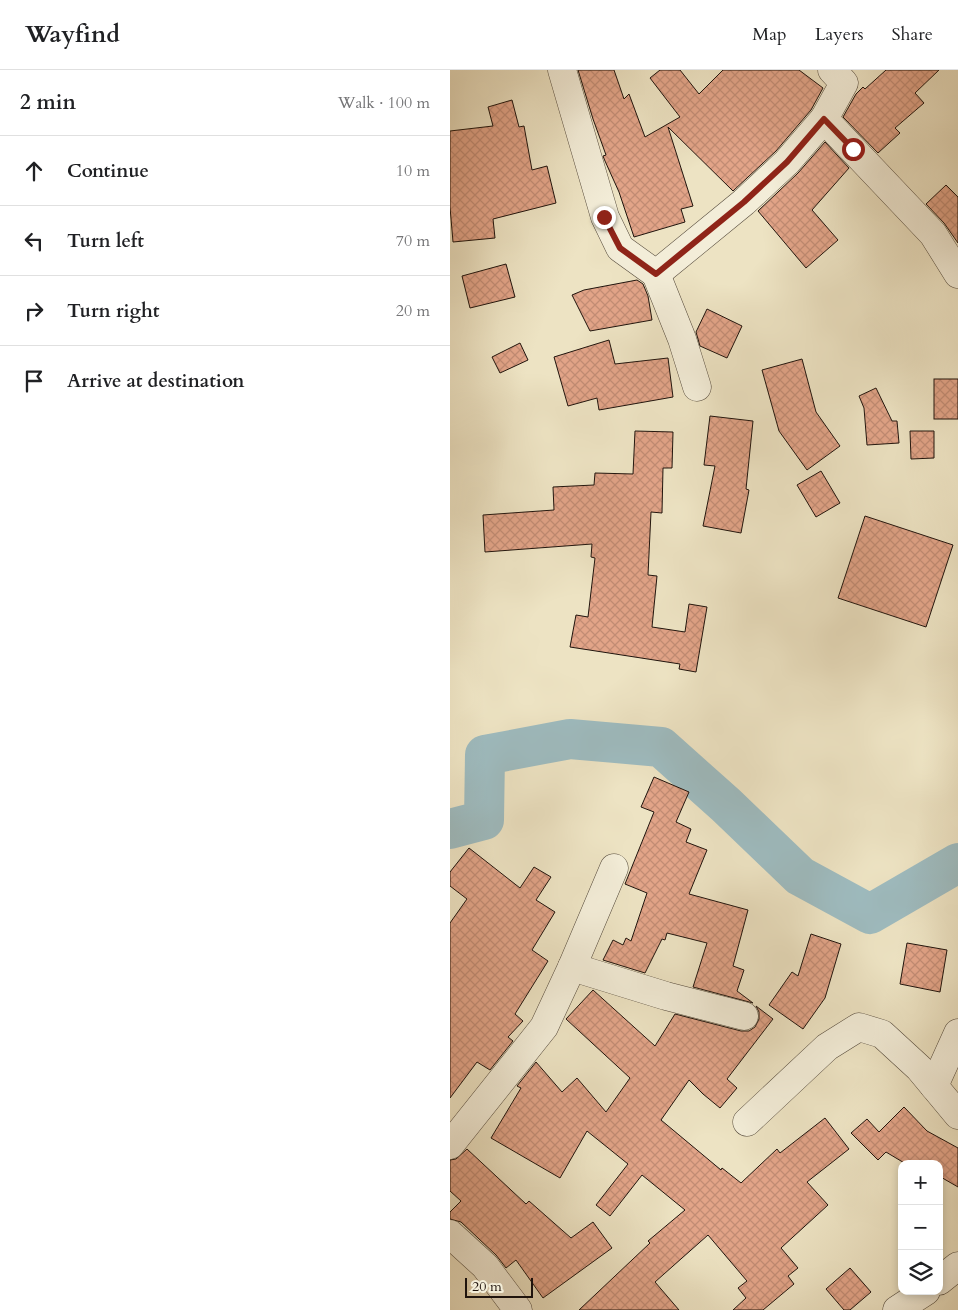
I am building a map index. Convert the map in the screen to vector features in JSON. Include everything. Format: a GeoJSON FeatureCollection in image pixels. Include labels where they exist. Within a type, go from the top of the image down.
{"type":"FeatureCollection","features":[{"type":"Feature","properties":{"kind":"street"},"geometry":{"type":"LineString","coordinates":[[562,70],[604,217],[620,248],[656,274],[682,339],[697,387]]}},
{"type":"Feature","properties":{"kind":"street"},"geometry":{"type":"LineString","coordinates":[[656,274],[744,202],[787,162],[824,119],[844,74]]}},
{"type":"Feature","properties":{"kind":"street"},"geometry":{"type":"LineString","coordinates":[[824,119],[933,234],[958,274]]}},
{"type":"Feature","properties":{"kind":"street"},"geometry":{"type":"LineString","coordinates":[[450,1145],[544,1027],[614,868]]}},
{"type":"Feature","properties":{"kind":"street"},"geometry":{"type":"LineString","coordinates":[[572,967],[666,996],[744,1016]]}},
{"type":"Feature","properties":{"kind":"street"},"geometry":{"type":"LineString","coordinates":[[747,1122],[827,1047],[859,1027],[882,1034],[919,1068],[958,1114]]}},
{"type":"Feature","properties":{"kind":"street"},"geometry":{"type":"LineString","coordinates":[[934,1086],[958,1032]]}},
{"type":"Feature","properties":{"kind":"street"},"geometry":{"type":"LineString","coordinates":[[450,1234],[485,1266],[518,1310]]}},
{"type":"Feature","properties":{"kind":"street"},"geometry":{"type":"LineString","coordinates":[[943,1278],[958,1266]]}},
{"type":"Feature","properties":{"kind":"street"},"geometry":{"type":"LineString","coordinates":[[897,1310],[920,1295]]}},
{"type":"Feature","properties":{"kind":"building"},"geometry":{"type":"Polygon","coordinates":[[[578,70],[614,70],[624,99],[629,94],[645,137],[680,117],[650,78],[660,70],[680,70],[699,94],[723,70],[799,70],[823,88],[811,110],[776,151],[733,191],[668,127],[693,206],[681,209],[685,222],[634,237],[619,192],[603,156],[606,155],[578,70]]]}},
{"type":"Feature","properties":{"kind":"building"},"geometry":{"type":"Polygon","coordinates":[[[886,70],[939,70],[915,93],[924,103],[895,128],[900,133],[878,153],[843,117],[856,94],[863,87],[865,89],[886,70]]]}},
{"type":"Feature","properties":{"kind":"building"},"geometry":{"type":"Polygon","coordinates":[[[512,100],[519,127],[524,126],[532,170],[547,166],[556,203],[493,219],[495,238],[453,242],[450,207],[450,131],[493,126],[488,107],[512,100]]]}},
{"type":"Feature","properties":{"kind":"building"},"geometry":{"type":"Polygon","coordinates":[[[825,142],[849,168],[812,210],[838,240],[806,268],[758,211],[798,173],[825,142]]]}},
{"type":"Feature","properties":{"kind":"building"},"geometry":{"type":"Polygon","coordinates":[[[946,185],[958,197],[958,243],[944,223],[926,204],[946,185]]]}},
{"type":"Feature","properties":{"kind":"building"},"geometry":{"type":"Polygon","coordinates":[[[506,264],[515,297],[470,308],[462,276],[506,264]]]}},
{"type":"Feature","properties":{"kind":"building"},"geometry":{"type":"Polygon","coordinates":[[[637,280],[643,284],[648,296],[652,320],[590,331],[572,295],[584,290],[637,280]]]}},
{"type":"Feature","properties":{"kind":"building"},"geometry":{"type":"Polygon","coordinates":[[[707,309],[742,326],[727,358],[700,346],[696,332],[707,309]]]}},
{"type":"Feature","properties":{"kind":"building"},"geometry":{"type":"Polygon","coordinates":[[[609,340],[615,364],[668,358],[673,397],[599,410],[597,398],[568,406],[554,357],[609,340]]]}},
{"type":"Feature","properties":{"kind":"building"},"geometry":{"type":"Polygon","coordinates":[[[520,343],[528,360],[500,373],[492,357],[520,343]]]}},
{"type":"Feature","properties":{"kind":"building"},"geometry":{"type":"Polygon","coordinates":[[[802,359],[816,412],[840,446],[807,470],[779,431],[762,370],[802,359]]]}},
{"type":"Feature","properties":{"kind":"building"},"geometry":{"type":"Polygon","coordinates":[[[934,379],[958,379],[958,419],[934,419],[934,379]]]}},
{"type":"Feature","properties":{"kind":"building"},"geometry":{"type":"Polygon","coordinates":[[[876,388],[892,421],[897,421],[899,443],[867,445],[864,408],[859,396],[876,388]]]}},
{"type":"Feature","properties":{"kind":"building"},"geometry":{"type":"Polygon","coordinates":[[[710,416],[753,421],[746,489],[749,490],[741,533],[703,526],[715,466],[704,465],[710,416]]]}},
{"type":"Feature","properties":{"kind":"building"},"geometry":{"type":"Polygon","coordinates":[[[635,431],[673,432],[672,468],[663,468],[662,513],[651,512],[648,575],[657,576],[652,627],[685,632],[689,604],[707,607],[696,672],[679,669],[680,664],[570,647],[576,615],[588,617],[595,558],[591,557],[592,544],[485,552],[483,515],[554,510],[553,487],[594,485],[595,473],[633,474],[635,431]]]}},
{"type":"Feature","properties":{"kind":"building"},"geometry":{"type":"Polygon","coordinates":[[[910,431],[934,431],[934,458],[911,459],[910,431]]]}},
{"type":"Feature","properties":{"kind":"building"},"geometry":{"type":"Polygon","coordinates":[[[821,471],[840,503],[816,517],[797,485],[821,471]]]}},
{"type":"Feature","properties":{"kind":"building"},"geometry":{"type":"Polygon","coordinates":[[[865,516],[953,545],[926,627],[838,598],[865,516]]]}},
{"type":"Feature","properties":{"kind":"building"},"geometry":{"type":"Polygon","coordinates":[[[654,777],[689,792],[676,822],[691,829],[686,842],[707,850],[689,894],[748,910],[733,966],[744,970],[737,991],[753,1003],[693,987],[707,943],[667,933],[665,940],[662,939],[645,973],[603,960],[613,940],[623,945],[626,938],[631,941],[647,893],[625,884],[654,812],[641,807],[654,777]]]}},
{"type":"Feature","properties":{"kind":"building"},"geometry":{"type":"Polygon","coordinates":[[[469,848],[520,888],[534,867],[551,877],[536,900],[555,912],[532,950],[548,961],[515,1014],[523,1021],[508,1037],[513,1041],[490,1070],[477,1062],[450,1098],[450,923],[467,899],[450,886],[450,872],[469,848]]]}},
{"type":"Feature","properties":{"kind":"building"},"geometry":{"type":"Polygon","coordinates":[[[811,934],[841,944],[825,998],[803,1029],[769,1005],[792,972],[798,976],[811,934]]]}},
{"type":"Feature","properties":{"kind":"building"},"geometry":{"type":"Polygon","coordinates":[[[907,943],[947,950],[940,992],[900,984],[907,943]]]}},
{"type":"Feature","properties":{"kind":"building"},"geometry":{"type":"Polygon","coordinates":[[[593,990],[655,1046],[675,1014],[741,1031],[749,1031],[755,1027],[759,1019],[759,1012],[756,1006],[773,1019],[727,1079],[737,1088],[720,1108],[689,1080],[661,1120],[721,1170],[722,1168],[741,1183],[777,1149],[780,1153],[825,1118],[849,1149],[807,1182],[828,1205],[781,1248],[798,1268],[788,1276],[794,1284],[763,1310],[733,1310],[746,1298],[738,1288],[747,1281],[708,1235],[655,1282],[679,1310],[579,1310],[650,1243],[648,1241],[685,1210],[642,1175],[610,1216],[596,1205],[628,1164],[587,1131],[560,1178],[491,1138],[521,1088],[517,1086],[536,1062],[562,1092],[577,1078],[606,1112],[630,1078],[566,1019],[593,990]]]}},
{"type":"Feature","properties":{"kind":"building"},"geometry":{"type":"Polygon","coordinates":[[[904,1107],[927,1131],[958,1148],[958,1187],[943,1178],[943,1160],[899,1160],[886,1152],[878,1160],[851,1133],[867,1119],[879,1132],[904,1107]]]}},
{"type":"Feature","properties":{"kind":"building"},"geometry":{"type":"Polygon","coordinates":[[[467,1149],[526,1204],[529,1201],[571,1238],[593,1222],[612,1248],[543,1298],[516,1260],[506,1268],[496,1255],[461,1222],[450,1219],[450,1212],[461,1201],[450,1191],[450,1160],[456,1159],[467,1149]]]}},
{"type":"Feature","properties":{"kind":"building"},"geometry":{"type":"Polygon","coordinates":[[[850,1268],[871,1292],[850,1310],[844,1310],[826,1289],[850,1268]]]}},
{"type":"Feature","properties":{"kind":"waterway"},"geometry":{"type":"LineString","coordinates":[[450,829],[484,820],[485,755],[570,739],[661,747],[726,805],[800,876],[870,914],[958,863]]}},
{"type":"Feature","properties":{"kind":"route"},"geometry":{"type":"LineString","coordinates":[[604,217],[620,248],[656,274],[744,202],[787,162],[824,119],[853,149]]}}]}
